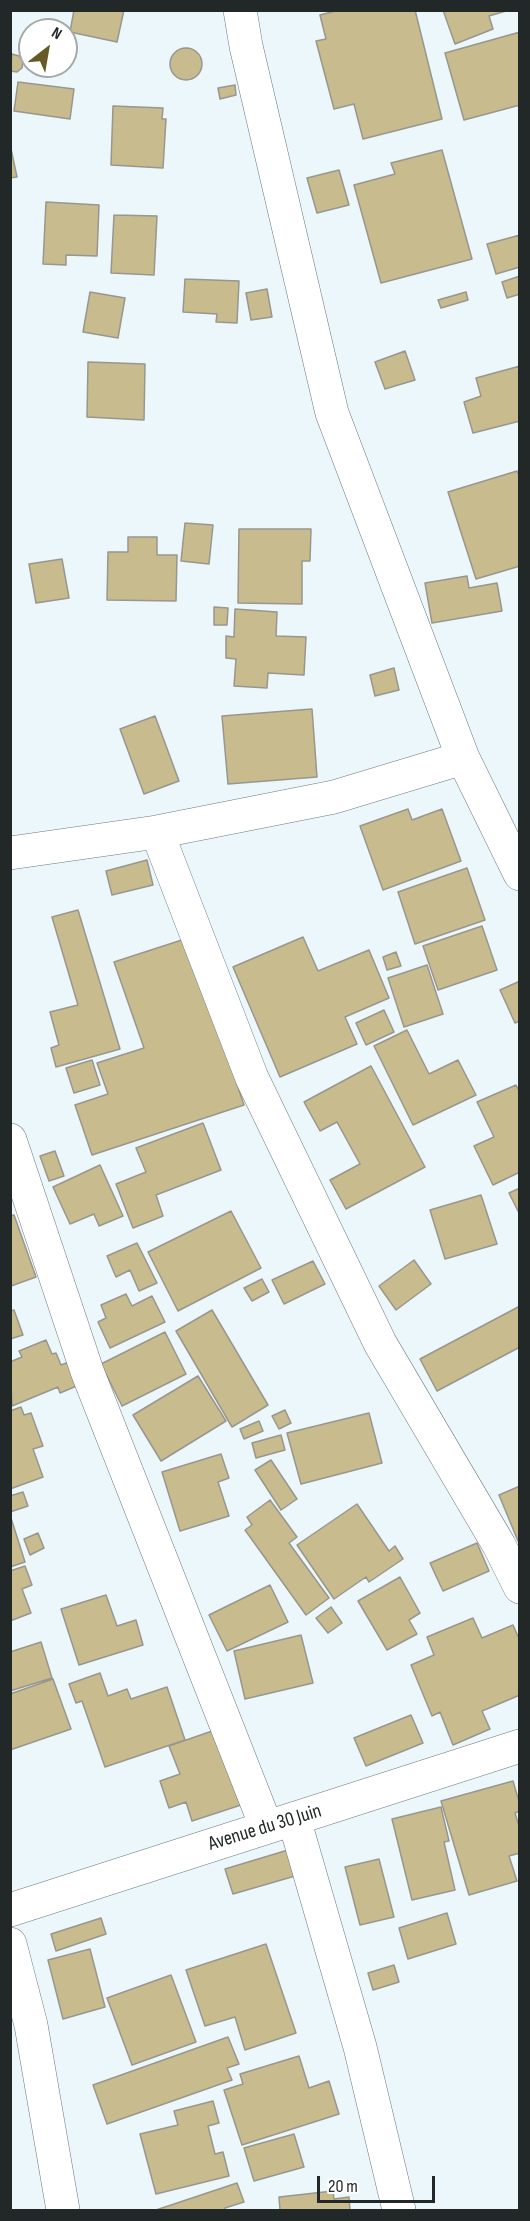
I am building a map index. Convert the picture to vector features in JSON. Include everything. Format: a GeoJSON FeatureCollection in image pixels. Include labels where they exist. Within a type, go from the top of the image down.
{"type":"FeatureCollection","features":[{"type":"Feature","properties":{"kind":"street"},"geometry":{"type":"LineString","coordinates":[[240,10],[246,46],[332,413],[463,758],[519,874]]}},
{"type":"Feature","properties":{"kind":"street"},"geometry":{"type":"LineString","coordinates":[[10,853],[157,832],[334,797],[463,758]]}},
{"type":"Feature","properties":{"kind":"street"},"geometry":{"type":"LineString","coordinates":[[157,832],[252,1078],[267,1110],[380,1343],[499,1545],[519,1587]]}},
{"type":"Feature","properties":{"kind":"street"},"geometry":{"type":"LineString","coordinates":[[10,1140],[87,1371],[280,1823],[360,2048],[399,2211]]}},
{"type":"Feature","properties":{"kind":"street","name":"Avenue du 30 Juin"},"geometry":{"type":"LineString","coordinates":[[10,1910],[519,1746]]}},
{"type":"Feature","properties":{"kind":"street"},"geometry":{"type":"LineString","coordinates":[[10,1944],[31,2025],[63,2211]]}},
{"type":"Feature","properties":{"kind":"building"},"geometry":{"type":"Polygon","coordinates":[[[74,10],[124,10],[117,42],[78,34],[78,18],[73,18],[74,10]]]}},
{"type":"Feature","properties":{"kind":"building"},"geometry":{"type":"Polygon","coordinates":[[[339,10],[415,10],[442,119],[363,139],[354,104],[334,109],[316,41],[326,39],[320,15],[339,10]]]}},
{"type":"Feature","properties":{"kind":"building"},"geometry":{"type":"Polygon","coordinates":[[[443,10],[506,11],[489,16],[493,29],[455,44],[443,10]]]}},
{"type":"Feature","properties":{"kind":"building"},"geometry":{"type":"Polygon","coordinates":[[[520,32],[520,105],[464,120],[445,53],[520,32]]]}},
{"type":"Feature","properties":{"kind":"building"},"geometry":{"type":"Polygon","coordinates":[[[186,48],[197,53],[202,64],[197,75],[186,80],[175,75],[170,64],[175,53],[186,48]]]}},
{"type":"Feature","properties":{"kind":"building"},"geometry":{"type":"Polygon","coordinates":[[[12,54],[18,56],[18,71],[10,71],[12,54]]]}},
{"type":"Feature","properties":{"kind":"building"},"geometry":{"type":"Polygon","coordinates":[[[18,82],[74,89],[70,119],[14,111],[18,82]]]}},
{"type":"Feature","properties":{"kind":"building"},"geometry":{"type":"Polygon","coordinates":[[[235,85],[236,95],[220,99],[218,88],[235,85]]]}},
{"type":"Feature","properties":{"kind":"building"},"geometry":{"type":"Polygon","coordinates":[[[113,106],[163,108],[162,119],[166,119],[163,168],[111,165],[113,106]]]}},
{"type":"Feature","properties":{"kind":"building"},"geometry":{"type":"Polygon","coordinates":[[[10,144],[17,177],[10,178],[10,144]]]}},
{"type":"Feature","properties":{"kind":"building"},"geometry":{"type":"Polygon","coordinates":[[[442,150],[472,259],[381,283],[354,185],[395,174],[391,163],[442,150]]]}},
{"type":"Feature","properties":{"kind":"building"},"geometry":{"type":"Polygon","coordinates":[[[339,170],[349,205],[317,213],[307,178],[339,170]]]}},
{"type":"Feature","properties":{"kind":"building"},"geometry":{"type":"Polygon","coordinates":[[[46,202],[99,205],[97,256],[66,255],[66,265],[43,264],[46,202]]]}},
{"type":"Feature","properties":{"kind":"building"},"geometry":{"type":"Polygon","coordinates":[[[114,215],[157,216],[154,275],[111,273],[114,215]]]}},
{"type":"Feature","properties":{"kind":"building"},"geometry":{"type":"Polygon","coordinates":[[[520,235],[520,267],[496,274],[487,244],[520,235]]]}},
{"type":"Feature","properties":{"kind":"building"},"geometry":{"type":"Polygon","coordinates":[[[520,276],[520,294],[507,298],[502,282],[520,276]]]}},
{"type":"Feature","properties":{"kind":"building"},"geometry":{"type":"Polygon","coordinates":[[[185,279],[239,281],[237,323],[216,322],[217,314],[183,312],[185,279]]]}},
{"type":"Feature","properties":{"kind":"building"},"geometry":{"type":"Polygon","coordinates":[[[267,289],[272,317],[251,320],[246,293],[267,289]]]}},
{"type":"Feature","properties":{"kind":"building"},"geometry":{"type":"Polygon","coordinates":[[[90,292],[125,298],[118,338],[83,332],[90,292]]]}},
{"type":"Feature","properties":{"kind":"building"},"geometry":{"type":"Polygon","coordinates":[[[466,292],[468,300],[441,308],[438,300],[466,292]]]}},
{"type":"Feature","properties":{"kind":"building"},"geometry":{"type":"Polygon","coordinates":[[[405,351],[415,380],[385,389],[375,362],[405,351]]]}},
{"type":"Feature","properties":{"kind":"building"},"geometry":{"type":"Polygon","coordinates":[[[88,362],[145,364],[144,420],[87,417],[88,362]]]}},
{"type":"Feature","properties":{"kind":"building"},"geometry":{"type":"Polygon","coordinates":[[[520,366],[520,421],[473,433],[464,402],[481,396],[476,378],[520,366]]]}},
{"type":"Feature","properties":{"kind":"building"},"geometry":{"type":"Polygon","coordinates":[[[517,471],[520,478],[520,566],[476,579],[448,492],[517,471]]]}},
{"type":"Feature","properties":{"kind":"building"},"geometry":{"type":"Polygon","coordinates":[[[185,523],[213,525],[209,564],[181,561],[185,523]]]}},
{"type":"Feature","properties":{"kind":"building"},"geometry":{"type":"Polygon","coordinates":[[[239,529],[311,529],[310,561],[302,561],[302,604],[238,603],[239,529]]]}},
{"type":"Feature","properties":{"kind":"building"},"geometry":{"type":"Polygon","coordinates":[[[128,537],[157,537],[157,555],[177,555],[176,601],[107,600],[108,552],[128,552],[128,537]]]}},
{"type":"Feature","properties":{"kind":"building"},"geometry":{"type":"Polygon","coordinates":[[[62,559],[69,598],[36,603],[29,564],[62,559]]]}},
{"type":"Feature","properties":{"kind":"building"},"geometry":{"type":"Polygon","coordinates":[[[467,576],[469,588],[497,583],[502,611],[432,623],[425,583],[467,576]]]}},
{"type":"Feature","properties":{"kind":"building"},"geometry":{"type":"Polygon","coordinates":[[[214,607],[228,608],[227,625],[214,625],[214,607]]]}},
{"type":"Feature","properties":{"kind":"building"},"geometry":{"type":"Polygon","coordinates":[[[235,609],[277,612],[276,636],[306,637],[304,675],[268,673],[267,688],[234,686],[236,659],[226,658],[226,636],[234,637],[235,609]]]}},
{"type":"Feature","properties":{"kind":"building"},"geometry":{"type":"Polygon","coordinates":[[[394,668],[399,690],[375,696],[370,675],[394,668]]]}},
{"type":"Feature","properties":{"kind":"building"},"geometry":{"type":"Polygon","coordinates":[[[312,709],[317,777],[228,784],[222,716],[312,709]]]}},
{"type":"Feature","properties":{"kind":"building"},"geometry":{"type":"Polygon","coordinates":[[[155,716],[179,781],[144,794],[120,729],[155,716]]]}},
{"type":"Feature","properties":{"kind":"building"},"geometry":{"type":"Polygon","coordinates":[[[408,809],[412,820],[442,809],[461,861],[383,890],[360,826],[408,809]]]}},
{"type":"Feature","properties":{"kind":"building"},"geometry":{"type":"Polygon","coordinates":[[[147,860],[153,885],[112,895],[106,871],[147,860]]]}},
{"type":"Feature","properties":{"kind":"building"},"geometry":{"type":"Polygon","coordinates":[[[467,868],[485,920],[415,944],[398,892],[467,868]]]}},
{"type":"Feature","properties":{"kind":"building"},"geometry":{"type":"Polygon","coordinates":[[[78,910],[120,1049],[56,1067],[51,1048],[59,1045],[50,1012],[78,1005],[52,917],[78,910]]]}},
{"type":"Feature","properties":{"kind":"building"},"geometry":{"type":"Polygon","coordinates":[[[482,926],[497,970],[438,990],[423,946],[482,926]]]}},
{"type":"Feature","properties":{"kind":"building"},"geometry":{"type":"Polygon","coordinates":[[[303,937],[318,971],[369,950],[389,998],[345,1017],[357,1044],[280,1077],[233,967],[303,937]]]}},
{"type":"Feature","properties":{"kind":"building"},"geometry":{"type":"Polygon","coordinates":[[[188,938],[244,1105],[92,1155],[75,1105],[108,1094],[97,1063],[144,1048],[114,962],[188,938]]]}},
{"type":"Feature","properties":{"kind":"building"},"geometry":{"type":"Polygon","coordinates":[[[396,952],[401,966],[387,970],[383,957],[396,952]]]}},
{"type":"Feature","properties":{"kind":"building"},"geometry":{"type":"Polygon","coordinates":[[[427,965],[443,1014],[404,1027],[388,978],[427,965]]]}},
{"type":"Feature","properties":{"kind":"building"},"geometry":{"type":"Polygon","coordinates":[[[520,981],[520,1021],[515,1023],[500,990],[520,981]]]}},
{"type":"Feature","properties":{"kind":"building"},"geometry":{"type":"Polygon","coordinates":[[[384,1010],[394,1032],[366,1045],[356,1023],[384,1010]]]}},
{"type":"Feature","properties":{"kind":"building"},"geometry":{"type":"Polygon","coordinates":[[[407,1030],[429,1074],[458,1060],[476,1095],[413,1125],[374,1046],[407,1030]]]}},
{"type":"Feature","properties":{"kind":"building"},"geometry":{"type":"Polygon","coordinates":[[[92,1060],[100,1085],[74,1093],[66,1068],[92,1060]]]}},
{"type":"Feature","properties":{"kind":"building"},"geometry":{"type":"Polygon","coordinates":[[[371,1066],[425,1167],[346,1209],[330,1180],[360,1164],[337,1122],[320,1131],[304,1102],[371,1066]]]}},
{"type":"Feature","properties":{"kind":"building"},"geometry":{"type":"Polygon","coordinates":[[[516,1085],[520,1093],[520,1172],[493,1185],[474,1146],[494,1137],[477,1102],[516,1085]]]}},
{"type":"Feature","properties":{"kind":"building"},"geometry":{"type":"Polygon","coordinates":[[[203,1123],[221,1170],[156,1195],[163,1216],[133,1228],[116,1184],[146,1172],[136,1148],[203,1123]]]}},
{"type":"Feature","properties":{"kind":"building"},"geometry":{"type":"Polygon","coordinates":[[[55,1151],[64,1176],[49,1181],[40,1156],[55,1151]]]}},
{"type":"Feature","properties":{"kind":"building"},"geometry":{"type":"Polygon","coordinates":[[[100,1165],[123,1216],[99,1226],[94,1214],[70,1224],[53,1187],[100,1165]]]}},
{"type":"Feature","properties":{"kind":"building"},"geometry":{"type":"Polygon","coordinates":[[[520,1188],[520,1215],[509,1193],[520,1188]]]}},
{"type":"Feature","properties":{"kind":"building"},"geometry":{"type":"Polygon","coordinates":[[[481,1195],[497,1244],[445,1259],[430,1210],[481,1195]]]}},
{"type":"Feature","properties":{"kind":"building"},"geometry":{"type":"Polygon","coordinates":[[[231,1211],[261,1268],[178,1311],[148,1252],[231,1211]]]}},
{"type":"Feature","properties":{"kind":"building"},"geometry":{"type":"Polygon","coordinates":[[[14,1215],[36,1277],[11,1286],[10,1216],[14,1215]]]}},
{"type":"Feature","properties":{"kind":"building"},"geometry":{"type":"Polygon","coordinates":[[[137,1243],[157,1283],[139,1291],[130,1270],[116,1277],[107,1256],[137,1243]]]}},
{"type":"Feature","properties":{"kind":"building"},"geometry":{"type":"Polygon","coordinates":[[[414,1260],[431,1284],[396,1310],[379,1286],[414,1260]]]}},
{"type":"Feature","properties":{"kind":"building"},"geometry":{"type":"Polygon","coordinates":[[[313,1261],[325,1284],[284,1304],[272,1280],[313,1261]]]}},
{"type":"Feature","properties":{"kind":"building"},"geometry":{"type":"Polygon","coordinates":[[[262,1279],[269,1292],[252,1301],[244,1288],[262,1279]]]}},
{"type":"Feature","properties":{"kind":"building"},"geometry":{"type":"Polygon","coordinates":[[[126,1294],[132,1306],[152,1296],[165,1322],[110,1348],[98,1322],[106,1318],[101,1305],[126,1294]]]}},
{"type":"Feature","properties":{"kind":"building"},"geometry":{"type":"Polygon","coordinates":[[[520,1306],[520,1347],[437,1391],[420,1359],[520,1306]]]}},
{"type":"Feature","properties":{"kind":"building"},"geometry":{"type":"Polygon","coordinates":[[[14,1310],[23,1335],[10,1339],[10,1311],[14,1310]]]}},
{"type":"Feature","properties":{"kind":"building"},"geometry":{"type":"Polygon","coordinates":[[[212,1310],[268,1405],[232,1427],[176,1331],[212,1310]]]}},
{"type":"Feature","properties":{"kind":"building"},"geometry":{"type":"Polygon","coordinates":[[[165,1332],[186,1374],[122,1406],[101,1364],[165,1332]]]}},
{"type":"Feature","properties":{"kind":"building"},"geometry":{"type":"Polygon","coordinates":[[[46,1340],[52,1354],[56,1353],[61,1365],[69,1362],[79,1385],[60,1393],[58,1387],[12,1406],[10,1362],[22,1357],[19,1351],[46,1340]]]}},
{"type":"Feature","properties":{"kind":"building"},"geometry":{"type":"Polygon","coordinates":[[[198,1376],[226,1421],[161,1461],[133,1415],[198,1376]]]}},
{"type":"Feature","properties":{"kind":"building"},"geometry":{"type":"Polygon","coordinates":[[[21,1407],[24,1415],[31,1413],[43,1446],[33,1449],[43,1477],[10,1489],[10,1411],[21,1407]]]}},
{"type":"Feature","properties":{"kind":"building"},"geometry":{"type":"Polygon","coordinates":[[[285,1410],[291,1423],[279,1429],[272,1416],[285,1410]]]}},
{"type":"Feature","properties":{"kind":"building"},"geometry":{"type":"Polygon","coordinates":[[[369,1413],[382,1463],[301,1484],[287,1433],[369,1413]]]}},
{"type":"Feature","properties":{"kind":"building"},"geometry":{"type":"Polygon","coordinates":[[[259,1421],[263,1431],[244,1439],[240,1429],[259,1421]]]}},
{"type":"Feature","properties":{"kind":"building"},"geometry":{"type":"Polygon","coordinates":[[[281,1435],[285,1450],[256,1458],[252,1443],[281,1435]]]}},
{"type":"Feature","properties":{"kind":"building"},"geometry":{"type":"Polygon","coordinates":[[[221,1454],[229,1478],[218,1482],[229,1516],[180,1531],[162,1472],[221,1454]]]}},
{"type":"Feature","properties":{"kind":"building"},"geometry":{"type":"Polygon","coordinates":[[[271,1460],[297,1499],[281,1510],[255,1470],[271,1460]]]}},
{"type":"Feature","properties":{"kind":"building"},"geometry":{"type":"Polygon","coordinates":[[[520,1486],[520,1540],[518,1541],[499,1495],[520,1486]]]}},
{"type":"Feature","properties":{"kind":"building"},"geometry":{"type":"Polygon","coordinates":[[[23,1492],[28,1506],[10,1512],[10,1496],[23,1492]]]}},
{"type":"Feature","properties":{"kind":"building"},"geometry":{"type":"Polygon","coordinates":[[[270,1500],[297,1537],[289,1543],[329,1598],[306,1615],[245,1530],[252,1525],[247,1517],[270,1500]]]}},
{"type":"Feature","properties":{"kind":"building"},"geometry":{"type":"Polygon","coordinates":[[[357,1504],[389,1551],[395,1546],[403,1559],[369,1582],[366,1577],[334,1599],[297,1545],[357,1504]]]}},
{"type":"Feature","properties":{"kind":"building"},"geometry":{"type":"Polygon","coordinates":[[[10,1519],[25,1562],[10,1567],[10,1519]]]}},
{"type":"Feature","properties":{"kind":"building"},"geometry":{"type":"Polygon","coordinates":[[[38,1533],[44,1548],[30,1555],[24,1539],[38,1533]]]}},
{"type":"Feature","properties":{"kind":"building"},"geometry":{"type":"Polygon","coordinates":[[[477,1543],[489,1571],[443,1591],[430,1563],[477,1543]]]}},
{"type":"Feature","properties":{"kind":"building"},"geometry":{"type":"Polygon","coordinates":[[[25,1566],[32,1585],[22,1589],[31,1613],[10,1621],[10,1571],[25,1566]]]}},
{"type":"Feature","properties":{"kind":"building"},"geometry":{"type":"Polygon","coordinates":[[[400,1577],[420,1613],[409,1620],[417,1634],[387,1650],[358,1601],[400,1577]]]}},
{"type":"Feature","properties":{"kind":"building"},"geometry":{"type":"Polygon","coordinates":[[[270,1585],[288,1622],[227,1651],[209,1615],[270,1585]]]}},
{"type":"Feature","properties":{"kind":"building"},"geometry":{"type":"Polygon","coordinates":[[[106,1595],[117,1626],[136,1620],[143,1645],[79,1665],[61,1609],[106,1595]]]}},
{"type":"Feature","properties":{"kind":"building"},"geometry":{"type":"Polygon","coordinates":[[[331,1607],[342,1623],[328,1633],[316,1618],[331,1607]]]}},
{"type":"Feature","properties":{"kind":"building"},"geometry":{"type":"Polygon","coordinates":[[[473,1618],[482,1638],[513,1625],[520,1641],[520,1695],[482,1711],[490,1729],[453,1745],[440,1712],[432,1716],[411,1665],[434,1655],[427,1637],[473,1618]]]}},
{"type":"Feature","properties":{"kind":"building"},"geometry":{"type":"Polygon","coordinates":[[[301,1635],[313,1683],[245,1699],[234,1651],[301,1635]]]}},
{"type":"Feature","properties":{"kind":"building"},"geometry":{"type":"Polygon","coordinates":[[[41,1642],[52,1678],[10,1691],[10,1652],[41,1642]]]}},
{"type":"Feature","properties":{"kind":"building"},"geometry":{"type":"Polygon","coordinates":[[[100,1673],[108,1696],[127,1689],[131,1699],[167,1687],[185,1740],[105,1767],[82,1701],[76,1703],[69,1684],[100,1673]]]}},
{"type":"Feature","properties":{"kind":"building"},"geometry":{"type":"Polygon","coordinates":[[[53,1679],[71,1729],[10,1750],[10,1694],[53,1679]]]}},
{"type":"Feature","properties":{"kind":"building"},"geometry":{"type":"Polygon","coordinates":[[[411,1715],[423,1743],[366,1766],[354,1738],[411,1715]]]}},
{"type":"Feature","properties":{"kind":"building"},"geometry":{"type":"Polygon","coordinates":[[[215,1730],[241,1805],[192,1821],[186,1802],[169,1808],[160,1781],[180,1774],[169,1746],[215,1730]]]}},
{"type":"Feature","properties":{"kind":"building"},"geometry":{"type":"Polygon","coordinates":[[[513,1781],[520,1805],[520,1811],[515,1813],[520,1829],[520,1853],[509,1856],[517,1881],[469,1895],[441,1801],[513,1781]]]}},
{"type":"Feature","properties":{"kind":"building"},"geometry":{"type":"Polygon","coordinates":[[[441,1807],[449,1841],[444,1842],[455,1890],[412,1900],[392,1819],[441,1807]]]}},
{"type":"Feature","properties":{"kind":"building"},"geometry":{"type":"Polygon","coordinates":[[[288,1850],[295,1876],[233,1894],[225,1869],[288,1850]]]}},
{"type":"Feature","properties":{"kind":"building"},"geometry":{"type":"Polygon","coordinates":[[[379,1859],[394,1917],[360,1925],[345,1867],[379,1859]]]}},
{"type":"Feature","properties":{"kind":"building"},"geometry":{"type":"Polygon","coordinates":[[[447,1913],[456,1944],[408,1959],[399,1928],[447,1913]]]}},
{"type":"Feature","properties":{"kind":"building"},"geometry":{"type":"Polygon","coordinates":[[[101,1918],[106,1934],[56,1951],[51,1934],[101,1918]]]}},
{"type":"Feature","properties":{"kind":"building"},"geometry":{"type":"Polygon","coordinates":[[[266,1944],[296,2033],[245,2050],[235,2017],[205,2026],[186,1970],[266,1944]]]}},
{"type":"Feature","properties":{"kind":"building"},"geometry":{"type":"Polygon","coordinates":[[[90,1949],[105,2007],[63,2019],[48,1960],[90,1949]]]}},
{"type":"Feature","properties":{"kind":"building"},"geometry":{"type":"Polygon","coordinates":[[[394,1965],[399,1982],[373,1990],[368,1973],[394,1965]]]}},
{"type":"Feature","properties":{"kind":"building"},"geometry":{"type":"Polygon","coordinates":[[[171,1975],[196,2042],[132,2065],[107,1998],[171,1975]]]}},
{"type":"Feature","properties":{"kind":"building"},"geometry":{"type":"Polygon","coordinates":[[[228,2037],[239,2064],[227,2068],[232,2080],[107,2124],[93,2085],[228,2037]]]}},
{"type":"Feature","properties":{"kind":"building"},"geometry":{"type":"Polygon","coordinates":[[[299,2056],[309,2088],[329,2081],[339,2114],[242,2145],[224,2090],[243,2084],[240,2074],[299,2056]]]}},
{"type":"Feature","properties":{"kind":"building"},"geometry":{"type":"Polygon","coordinates":[[[213,2101],[219,2123],[208,2126],[215,2154],[223,2152],[229,2176],[156,2194],[140,2134],[178,2125],[174,2111],[213,2101]]]}},
{"type":"Feature","properties":{"kind":"building"},"geometry":{"type":"Polygon","coordinates":[[[294,2134],[304,2167],[254,2181],[244,2148],[294,2134]]]}},
{"type":"Feature","properties":{"kind":"building"},"geometry":{"type":"Polygon","coordinates":[[[237,2183],[244,2202],[225,2208],[225,2210],[156,2210],[237,2183]]]}},
{"type":"Feature","properties":{"kind":"building"},"geometry":{"type":"Polygon","coordinates":[[[333,2191],[334,2199],[349,2197],[350,2210],[280,2210],[279,2197],[333,2191]]]}}]}
